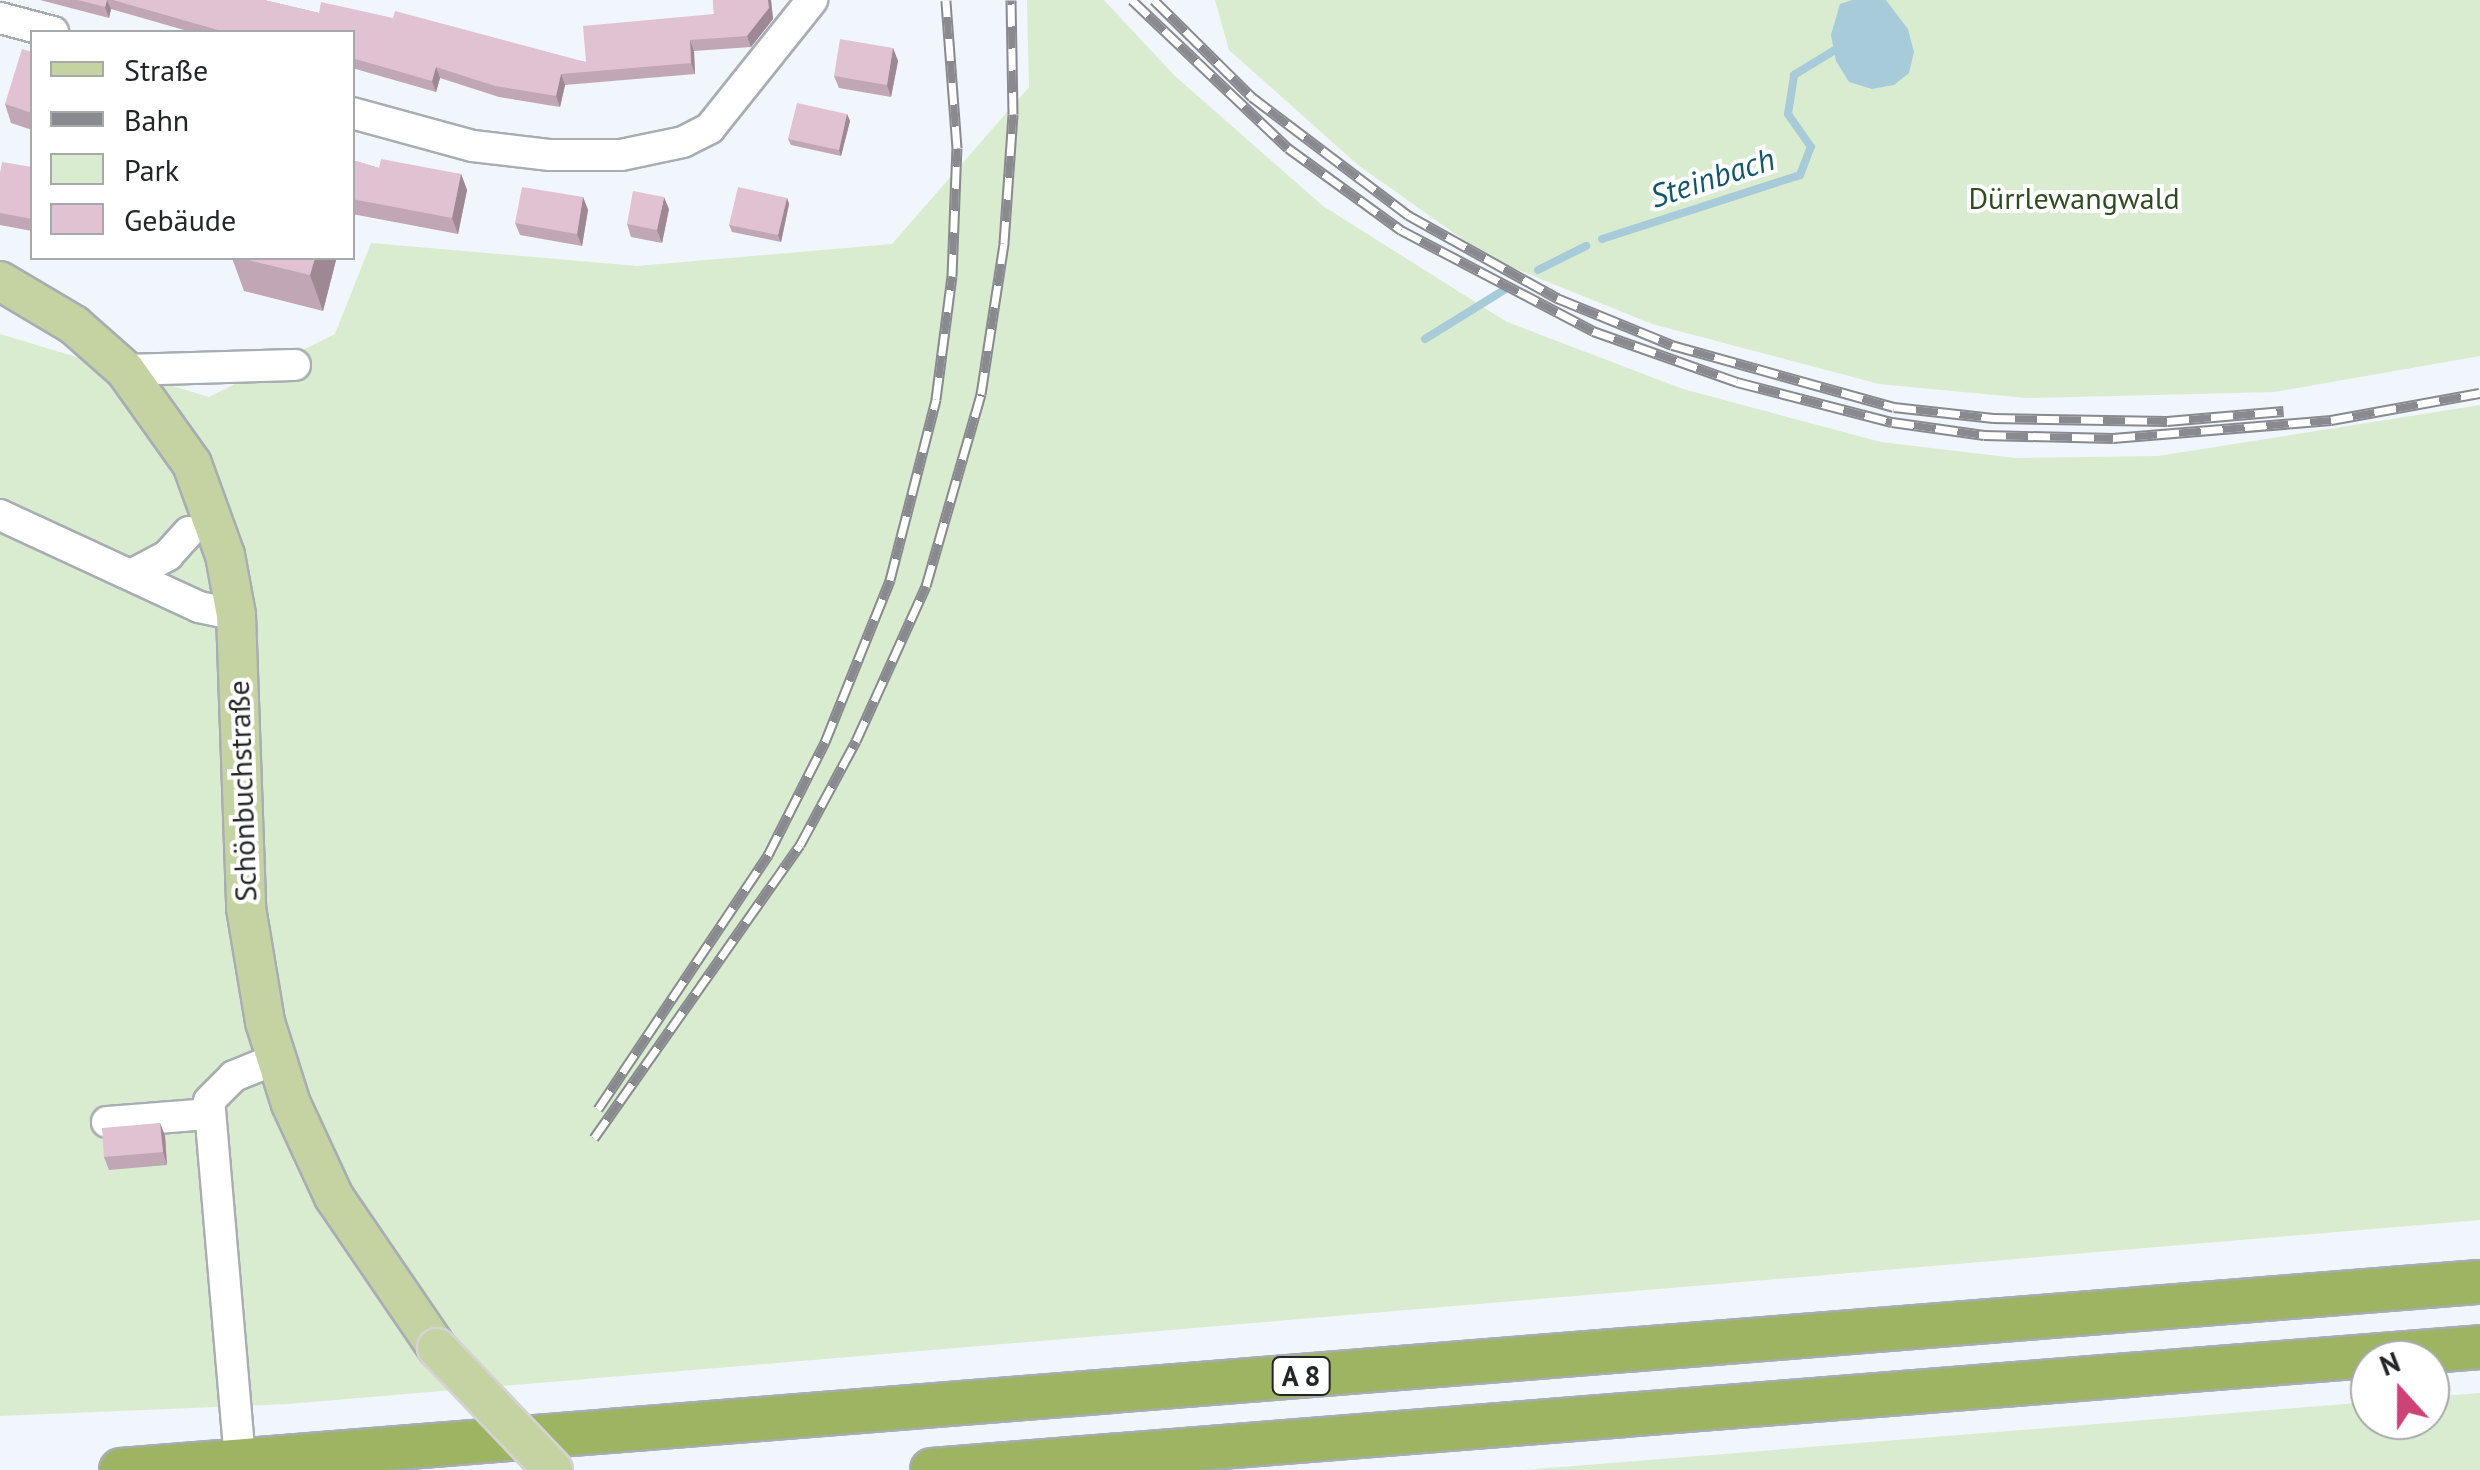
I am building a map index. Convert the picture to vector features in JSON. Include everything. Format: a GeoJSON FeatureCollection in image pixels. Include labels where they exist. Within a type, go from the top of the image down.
{"type":"FeatureCollection","features":[{"type":"Feature","properties":{"kind":"highway","name":"A 8"},"geometry":{"type":"LineString","coordinates":[[121,1470],[2480,1282]]}},
{"type":"Feature","properties":{"kind":"highway","name":"A 8"},"geometry":{"type":"LineString","coordinates":[[932,1470],[2480,1346]]}},
{"type":"Feature","properties":{"kind":"main road","name":"Schönbuchstraße"},"geometry":{"type":"LineString","coordinates":[[0,281],[74,326],[125,370],[192,464],[225,555],[236,615],[246,908],[276,1059],[334,1198],[437,1348],[553,1470]]}},
{"type":"Feature","properties":{"kind":"street"},"geometry":{"type":"LineString","coordinates":[[355,114],[474,146],[550,155],[621,155],[683,142],[710,128],[812,0]]}},
{"type":"Feature","properties":{"kind":"street"},"geometry":{"type":"LineString","coordinates":[[0,18],[45,30]]}},
{"type":"Feature","properties":{"kind":"street"},"geometry":{"type":"LineString","coordinates":[[125,370],[295,366]]}},
{"type":"Feature","properties":{"kind":"street"},"geometry":{"type":"LineString","coordinates":[[0,514],[199,606],[236,615]]}},
{"type":"Feature","properties":{"kind":"street"},"geometry":{"type":"LineString","coordinates":[[133,574],[168,555],[189,532]]}},
{"type":"Feature","properties":{"kind":"street"},"geometry":{"type":"LineString","coordinates":[[240,1460],[208,1114],[221,1084],[276,1059]]}},
{"type":"Feature","properties":{"kind":"street"},"geometry":{"type":"LineString","coordinates":[[107,1122],[208,1114]]}},
{"type":"Feature","properties":{"kind":"green space"},"geometry":{"type":"Polygon","coordinates":[[[1027,0],[1104,0],[1175,76],[1323,206],[1507,322],[1683,389],[1881,442],[2015,458],[2158,456],[2480,405],[2480,1220],[288,1404],[0,1416],[0,334],[209,397],[335,334],[371,243],[637,266],[892,244],[1029,87],[1027,0]]]}},
{"type":"Feature","properties":{"kind":"green space","name":"Dürrlewangwald"},"geometry":{"type":"Polygon","coordinates":[[[1215,0],[1852,0],[1840,5],[1908,29],[1886,0],[2480,0],[2480,356],[2274,392],[2027,398],[1879,384],[1652,324],[1489,258],[1358,165],[1229,50],[1215,0]]]}},
{"type":"Feature","properties":{"kind":"green space"},"geometry":{"type":"Polygon","coordinates":[[[2480,1393],[2480,1470],[1524,1470],[2350,1404],[2350,1440],[2450,1440],[2450,1395],[2480,1393]]]}},
{"type":"Feature","properties":{"kind":"water"},"geometry":{"type":"Polygon","coordinates":[[[1886,0],[1908,29],[1914,52],[1909,73],[1894,85],[1872,89],[1849,82],[1836,61],[1831,35],[1840,4],[1886,0]]]}},
{"type":"Feature","properties":{"kind":"building"},"geometry":{"type":"Polygon","coordinates":[[[78,0],[107,0],[105,7],[78,0]]]}},
{"type":"Feature","properties":{"kind":"building"},"geometry":{"type":"Polygon","coordinates":[[[113,0],[264,0],[319,13],[321,2],[393,18],[395,11],[586,62],[583,26],[714,14],[713,0],[768,0],[769,8],[747,36],[690,40],[691,63],[561,74],[556,96],[495,86],[436,67],[432,81],[355,59],[355,30],[218,30],[113,0]]]}},
{"type":"Feature","properties":{"kind":"building"},"geometry":{"type":"Polygon","coordinates":[[[840,39],[893,48],[887,85],[834,76],[840,39]]]}},
{"type":"Feature","properties":{"kind":"building"},"geometry":{"type":"Polygon","coordinates":[[[22,49],[30,51],[30,112],[5,104],[22,49]]]}},
{"type":"Feature","properties":{"kind":"building"},"geometry":{"type":"Polygon","coordinates":[[[797,103],[847,114],[839,150],[788,139],[797,103]]]}},
{"type":"Feature","properties":{"kind":"building"},"geometry":{"type":"Polygon","coordinates":[[[381,159],[461,174],[452,218],[355,200],[355,161],[379,168],[381,159]]]}},
{"type":"Feature","properties":{"kind":"building"},"geometry":{"type":"Polygon","coordinates":[[[2,162],[30,167],[30,219],[0,213],[2,162]]]}},
{"type":"Feature","properties":{"kind":"building"},"geometry":{"type":"Polygon","coordinates":[[[522,187],[583,197],[577,234],[515,223],[522,187]]]}},
{"type":"Feature","properties":{"kind":"building"},"geometry":{"type":"Polygon","coordinates":[[[738,187],[787,198],[778,235],[729,225],[738,187]]]}},
{"type":"Feature","properties":{"kind":"building"},"geometry":{"type":"Polygon","coordinates":[[[633,191],[664,197],[657,230],[627,224],[633,191]]]}},
{"type":"Feature","properties":{"kind":"building"},"geometry":{"type":"Polygon","coordinates":[[[248,260],[314,260],[310,275],[248,260]]]}},
{"type":"Feature","properties":{"kind":"building"},"geometry":{"type":"Polygon","coordinates":[[[160,1123],[163,1152],[104,1157],[102,1128],[160,1123]]]}},
{"type":"Feature","properties":{"kind":"waterway","name":"Steinbach"},"geometry":{"type":"LineString","coordinates":[[1602,239],[1800,175],[1811,147],[1788,114],[1794,75],[1843,45]]}},
{"type":"Feature","properties":{"kind":"waterway","name":"Steinbach"},"geometry":{"type":"LineString","coordinates":[[1538,270],[1586,246]]}},
{"type":"Feature","properties":{"kind":"waterway","name":"Steinbach"},"geometry":{"type":"LineString","coordinates":[[1425,339],[1504,290]]}},
{"type":"Feature","properties":{"kind":"railway"},"geometry":{"type":"LineString","coordinates":[[598,1109],[768,855],[825,742],[890,580],[936,399],[952,276],[957,148],[946,0]]}},
{"type":"Feature","properties":{"kind":"railway"},"geometry":{"type":"LineString","coordinates":[[594,1138],[800,845],[856,741],[926,586],[981,394],[1004,243],[1013,114],[1011,0]]}},
{"type":"Feature","properties":{"kind":"railway"},"geometry":{"type":"LineString","coordinates":[[1132,0],[1288,148],[1401,230],[1593,331],[1737,382],[1892,422],[1984,435],[2113,438],[2331,420],[2480,393]]}},
{"type":"Feature","properties":{"kind":"railway"},"geometry":{"type":"LineString","coordinates":[[1154,0],[1252,97],[1408,215],[1557,298],[1672,345],[1894,407],[1993,418],[2167,421],[2284,411]]}}]}
